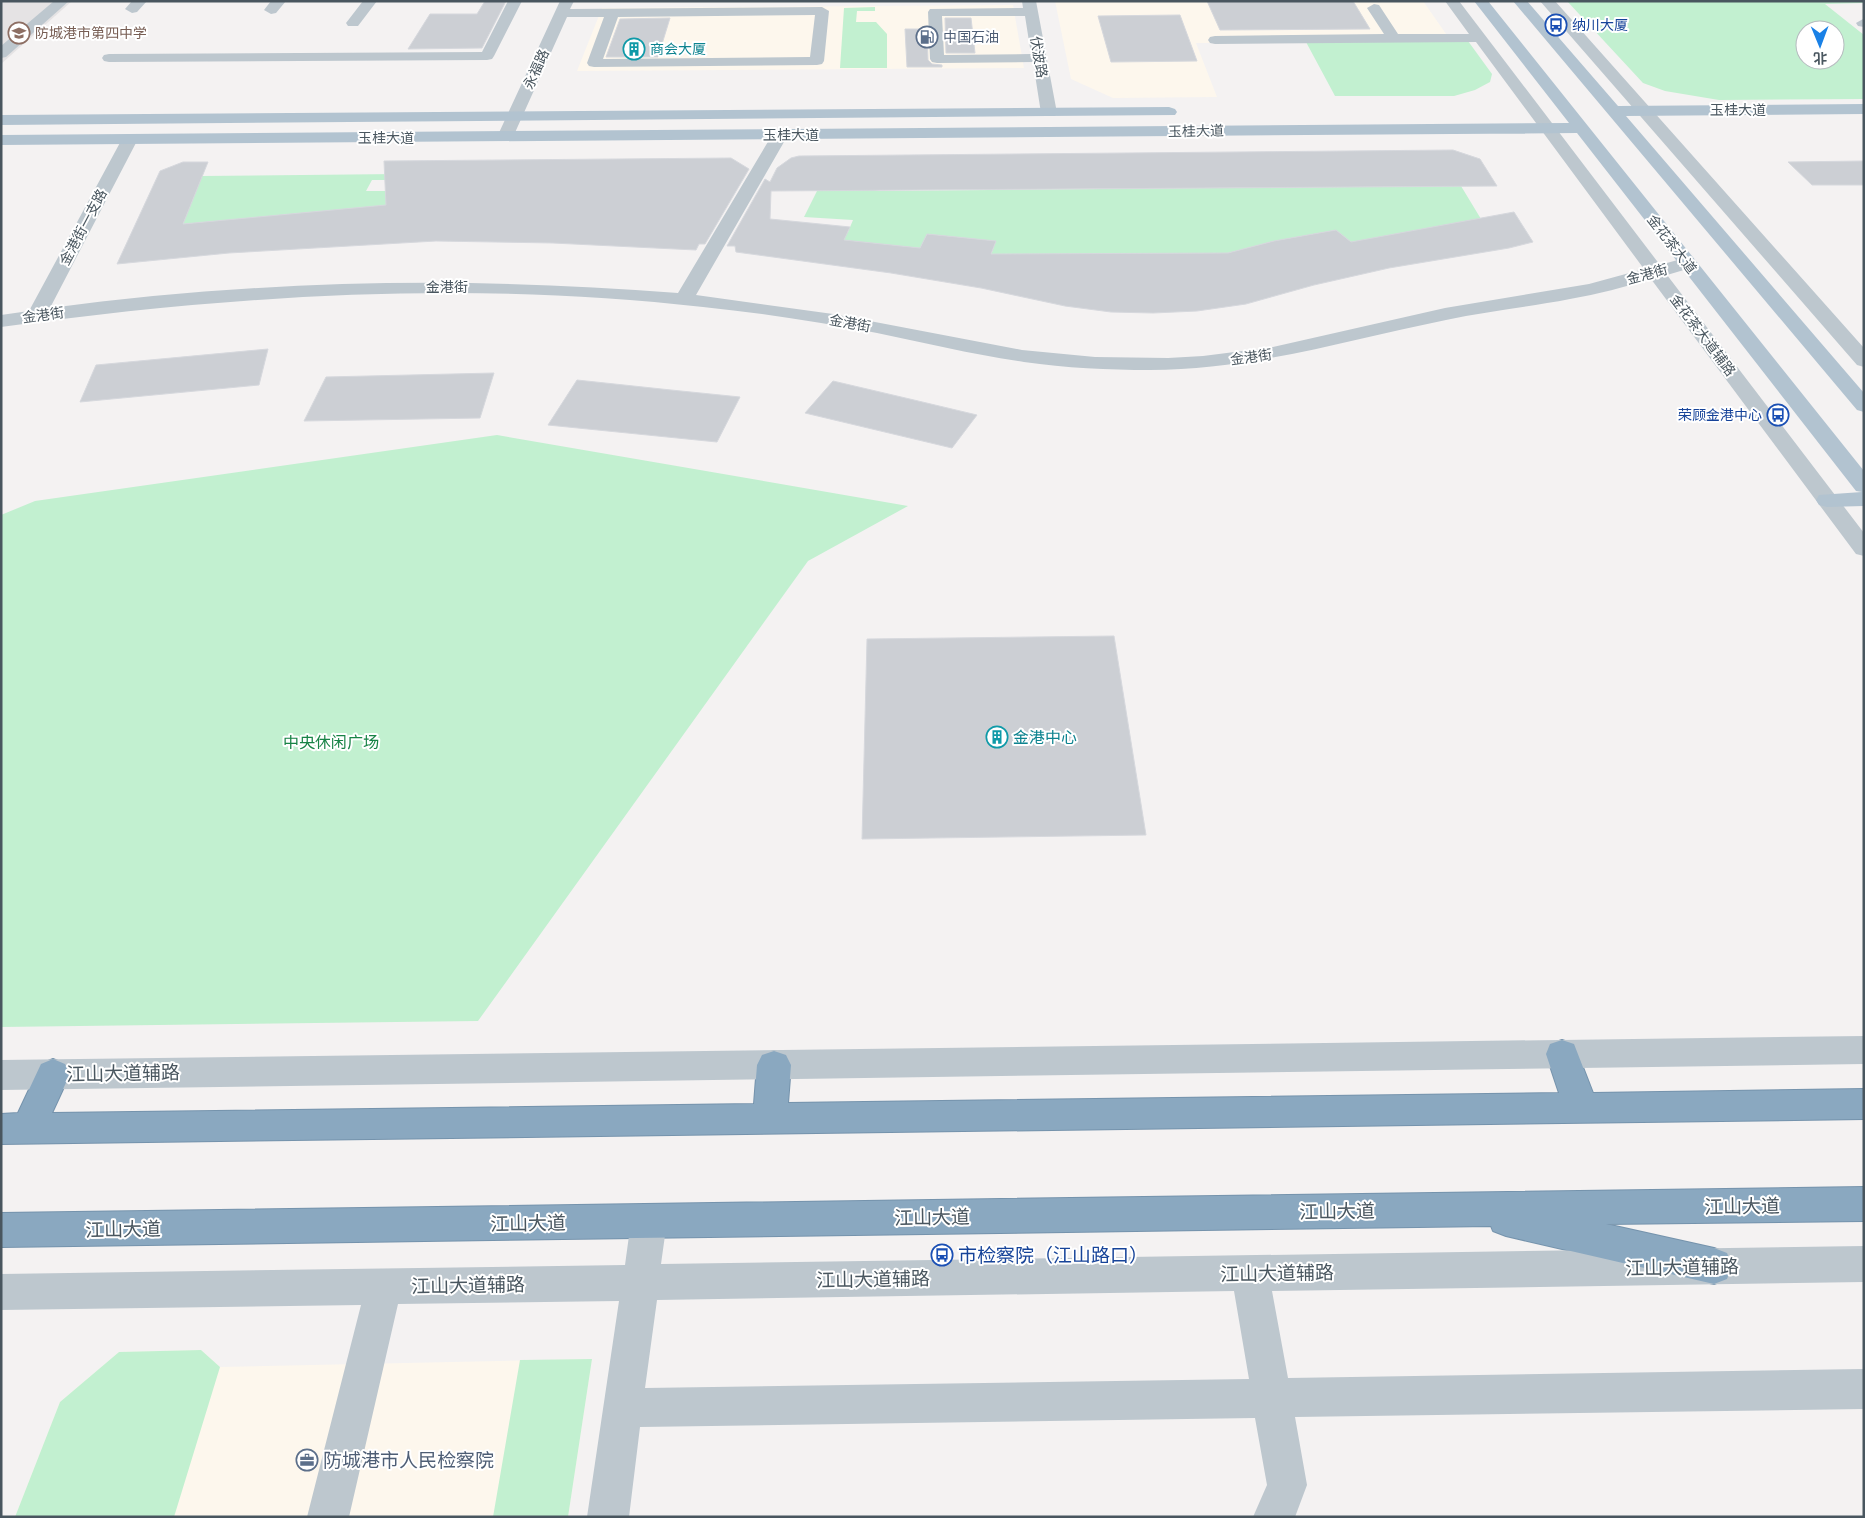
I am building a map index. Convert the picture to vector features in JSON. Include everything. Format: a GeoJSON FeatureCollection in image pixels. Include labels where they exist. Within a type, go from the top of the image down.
{"type":"FeatureCollection","features":[{"type":"Feature","properties":{"kind":"highway"},"geometry":{"type":"LineString","coordinates":[[1562,1054],[1581,1107]]}},
{"type":"Feature","properties":{"kind":"highway"},"geometry":{"type":"LineString","coordinates":[[770,1118],[774,1065]]}},
{"type":"Feature","properties":{"kind":"highway"},"geometry":{"type":"LineString","coordinates":[[15,1128],[53,1074]]}},
{"type":"Feature","properties":{"kind":"highway"},"geometry":{"type":"LineString","coordinates":[[15,1128],[1864,1104]]}},
{"type":"Feature","properties":{"kind":"highway","name":"江山大道"},"geometry":{"type":"LineString","coordinates":[[1,1230],[1864,1204]]}},
{"type":"Feature","properties":{"kind":"highway"},"geometry":{"type":"LineString","coordinates":[[1463,1209],[1714,1266]]}},
{"type":"Feature","properties":{"kind":"main road","name":"金花茶大道"},"geometry":{"type":"LineString","coordinates":[[1481,1],[1864,486]]}},
{"type":"Feature","properties":{"kind":"main road"},"geometry":{"type":"LineString","coordinates":[[1520,1],[1864,406]]}},
{"type":"Feature","properties":{"kind":"main road","name":"玉桂大道"},"geometry":{"type":"LineString","coordinates":[[1613,111],[1864,109]]}},
{"type":"Feature","properties":{"kind":"main road"},"geometry":{"type":"LineString","coordinates":[[1515,111],[1568,111]]}},
{"type":"Feature","properties":{"kind":"main road","name":"玉桂大道"},"geometry":{"type":"LineString","coordinates":[[1,120],[1188,112]]}},
{"type":"Feature","properties":{"kind":"main road","name":"玉桂大道"},"geometry":{"type":"LineString","coordinates":[[1,140],[1581,128]]}},
{"type":"Feature","properties":{"kind":"main road"},"geometry":{"type":"LineString","coordinates":[[1628,128],[1678,128]]}},
{"type":"Feature","properties":{"kind":"main road"},"geometry":{"type":"LineString","coordinates":[[1827,500],[1864,500]]}},
{"type":"Feature","properties":{"kind":"street"},"geometry":{"type":"LineString","coordinates":[[1,54],[62,1]]}},
{"type":"Feature","properties":{"kind":"street"},"geometry":{"type":"LineString","coordinates":[[354,24],[370,1]]}},
{"type":"Feature","properties":{"kind":"street"},"geometry":{"type":"LineString","coordinates":[[109,58],[487,56],[515,1]]}},
{"type":"Feature","properties":{"kind":"street"},"geometry":{"type":"LineString","coordinates":[[630,1],[629,3],[793,1]]}},
{"type":"Feature","properties":{"kind":"street","name":"金花茶大道辅路"},"geometry":{"type":"LineString","coordinates":[[1452,1],[1864,549]]}},
{"type":"Feature","properties":{"kind":"street"},"geometry":{"type":"LineString","coordinates":[[1547,1],[1864,361]]}},
{"type":"Feature","properties":{"kind":"street"},"geometry":{"type":"LineString","coordinates":[[1030,6],[936,12],[937,59],[1039,58]]}},
{"type":"Feature","properties":{"kind":"street","name":"伏波路"},"geometry":{"type":"LineString","coordinates":[[1030,6],[1049,113]]}},
{"type":"Feature","properties":{"kind":"street"},"geometry":{"type":"LineString","coordinates":[[564,7],[613,12],[822,11],[817,61],[594,63],[613,12]]}},
{"type":"Feature","properties":{"kind":"street","name":"永福路"},"geometry":{"type":"LineString","coordinates":[[505,137],[564,7]]}},
{"type":"Feature","properties":{"kind":"street"},"geometry":{"type":"LineString","coordinates":[[1374,8],[1394,39]]}},
{"type":"Feature","properties":{"kind":"street"},"geometry":{"type":"LineString","coordinates":[[1215,40],[1480,38]]}},
{"type":"Feature","properties":{"kind":"street"},"geometry":{"type":"LineString","coordinates":[[684,300],[780,135]]}},
{"type":"Feature","properties":{"kind":"street","name":"金港街一支路"},"geometry":{"type":"LineString","coordinates":[[37,316],[130,139]]}},
{"type":"Feature","properties":{"kind":"street","name":"金港街"},"geometry":{"type":"LineString","coordinates":[[1,321],[214,296],[415,287],[535,289],[684,300],[847,322],[1027,356],[1104,364],[1173,364],[1231,360],[1286,352],[1447,314],[1587,290],[1688,263]]}},
{"type":"Feature","properties":{"kind":"street","name":"江山大道辅路"},"geometry":{"type":"LineString","coordinates":[[1,1075],[1864,1050]]}},
{"type":"Feature","properties":{"kind":"street"},"geometry":{"type":"LineString","coordinates":[[608,1517],[649,1221]]}},
{"type":"Feature","properties":{"kind":"street","name":"江山大道辅路"},"geometry":{"type":"LineString","coordinates":[[1,1292],[1864,1264]]}},
{"type":"Feature","properties":{"kind":"street"},"geometry":{"type":"LineString","coordinates":[[1250,1274],[1287,1485],[1274,1517]]}},
{"type":"Feature","properties":{"kind":"street"},"geometry":{"type":"LineString","coordinates":[[328,1517],[384,1286]]}},
{"type":"Feature","properties":{"kind":"street"},"geometry":{"type":"LineString","coordinates":[[623,1408],[1864,1389]]}},
{"type":"Feature","properties":{"kind":"shaded area","name":"防城港市第四中学"},"geometry":{"type":"Polygon","coordinates":[[[1,1],[72,1],[1,64],[1,1]]]}},
{"type":"Feature","properties":{"kind":"shaded area"},"geometry":{"type":"Polygon","coordinates":[[[1055,1],[1423,1],[1451,41],[1196,43],[1217,97],[1113,98],[1071,79],[1055,1]]]}},
{"type":"Feature","properties":{"kind":"shaded area"},"geometry":{"type":"Polygon","coordinates":[[[1013,5],[1024,68],[577,71],[602,8],[1013,5]]]}},
{"type":"Feature","properties":{"kind":"shaded area","name":"防城港市人民检察院"},"geometry":{"type":"Polygon","coordinates":[[[201,1350],[220,1367],[592,1359],[568,1517],[15,1517],[60,1402],[119,1352],[201,1350]]]}},
{"type":"Feature","properties":{"kind":"green space"},"geometry":{"type":"Polygon","coordinates":[[[1567,1],[1864,1],[1864,3],[1825,4],[1864,35],[1864,99],[1719,100],[1665,91],[1643,83],[1567,1]]]}},
{"type":"Feature","properties":{"kind":"green space"},"geometry":{"type":"Polygon","coordinates":[[[875,7],[875,11],[857,11],[856,22],[876,22],[887,34],[887,68],[840,68],[844,8],[875,7]]]}},
{"type":"Feature","properties":{"kind":"green space"},"geometry":{"type":"Polygon","coordinates":[[[1468,41],[1492,74],[1490,82],[1475,90],[1454,96],[1335,96],[1306,42],[1468,41]]]}},
{"type":"Feature","properties":{"kind":"green space"},"geometry":{"type":"Polygon","coordinates":[[[398,174],[395,180],[372,180],[366,191],[448,191],[701,174],[263,218],[183,224],[202,176],[398,174]]]}},
{"type":"Feature","properties":{"kind":"green space"},"geometry":{"type":"Polygon","coordinates":[[[822,181],[879,191],[1461,186],[1481,219],[1352,243],[1336,230],[1274,241],[1228,253],[991,255],[996,241],[927,234],[920,248],[832,239],[848,232],[853,220],[804,217],[822,181]]]}},
{"type":"Feature","properties":{"kind":"green space","name":"中央休闲广场"},"geometry":{"type":"Polygon","coordinates":[[[497,435],[908,506],[808,561],[478,1021],[1,1027],[1,515],[35,501],[497,435]]]}},
{"type":"Feature","properties":{"kind":"green space"},"geometry":{"type":"Polygon","coordinates":[[[201,1350],[220,1367],[174,1517],[15,1517],[60,1402],[119,1352],[201,1350]]]}},
{"type":"Feature","properties":{"kind":"green space"},"geometry":{"type":"Polygon","coordinates":[[[592,1359],[568,1517],[493,1517],[520,1360],[592,1359]]]}},
{"type":"Feature","properties":{"kind":"building"},"geometry":{"type":"Polygon","coordinates":[[[485,1],[506,1],[482,48],[408,49],[430,14],[477,14],[485,1]]]}},
{"type":"Feature","properties":{"kind":"building"},"geometry":{"type":"Polygon","coordinates":[[[1207,1],[1353,1],[1370,29],[1220,30],[1207,1]]]}},
{"type":"Feature","properties":{"kind":"building"},"geometry":{"type":"Polygon","coordinates":[[[1180,15],[1197,61],[1111,62],[1098,16],[1180,15]]]}},
{"type":"Feature","properties":{"kind":"building"},"geometry":{"type":"Polygon","coordinates":[[[670,18],[658,57],[606,57],[620,19],[670,18]]]}},
{"type":"Feature","properties":{"kind":"building"},"geometry":{"type":"Polygon","coordinates":[[[945,18],[971,18],[975,53],[946,53],[945,18]]]}},
{"type":"Feature","properties":{"kind":"building"},"geometry":{"type":"Polygon","coordinates":[[[905,29],[927,29],[928,60],[932,64],[942,65],[942,67],[907,67],[905,29]]]}},
{"type":"Feature","properties":{"kind":"building"},"geometry":{"type":"Polygon","coordinates":[[[1453,150],[1480,159],[1497,186],[771,191],[770,219],[850,227],[844,240],[920,248],[927,234],[996,241],[991,254],[1228,253],[1274,241],[1336,230],[1351,242],[1514,212],[1533,242],[1509,248],[1389,268],[1314,285],[1246,304],[1197,311],[1111,312],[1065,306],[981,288],[891,273],[736,252],[735,246],[727,246],[765,179],[770,182],[777,168],[791,158],[799,156],[1453,150]]]}},
{"type":"Feature","properties":{"kind":"building"},"geometry":{"type":"Polygon","coordinates":[[[731,158],[749,169],[705,244],[699,244],[696,250],[553,243],[436,241],[229,253],[117,264],[160,171],[183,162],[208,162],[183,224],[386,205],[384,161],[731,158]]]}},
{"type":"Feature","properties":{"kind":"building"},"geometry":{"type":"Polygon","coordinates":[[[1864,161],[1864,185],[1812,185],[1788,162],[1864,161]]]}},
{"type":"Feature","properties":{"kind":"building"},"geometry":{"type":"Polygon","coordinates":[[[268,349],[259,385],[80,402],[96,365],[268,349]]]}},
{"type":"Feature","properties":{"kind":"building"},"geometry":{"type":"Polygon","coordinates":[[[494,373],[480,418],[304,421],[326,377],[494,373]]]}},
{"type":"Feature","properties":{"kind":"building"},"geometry":{"type":"Polygon","coordinates":[[[577,380],[740,397],[717,442],[548,425],[577,380]]]}},
{"type":"Feature","properties":{"kind":"building"},"geometry":{"type":"Polygon","coordinates":[[[833,381],[977,415],[952,448],[805,413],[833,381]]]}},
{"type":"Feature","properties":{"kind":"building","name":"金港中心"},"geometry":{"type":"Polygon","coordinates":[[[1114,636],[1146,835],[862,839],[867,639],[1114,636]]]}},
{"type":"Feature","properties":{"kind":"place","name":"纳川大厦"},"geometry":{"type":"Point","coordinates":[1556,25]}},
{"type":"Feature","properties":{"kind":"place","name":"防城港市第四中学"},"geometry":{"type":"Point","coordinates":[19,33]}},
{"type":"Feature","properties":{"kind":"place","name":"中国石油"},"geometry":{"type":"Point","coordinates":[927,37]}},
{"type":"Feature","properties":{"kind":"place","name":"商会大厦"},"geometry":{"type":"Point","coordinates":[634,49]}},
{"type":"Feature","properties":{"kind":"place","name":"荣顾金港中心"},"geometry":{"type":"Point","coordinates":[1778,415]}},
{"type":"Feature","properties":{"kind":"place","name":"金港中心"},"geometry":{"type":"Point","coordinates":[997,737]}},
{"type":"Feature","properties":{"kind":"place","name":"市检察院（江山路口）"},"geometry":{"type":"Point","coordinates":[942,1255]}},
{"type":"Feature","properties":{"kind":"place","name":"防城港市人民检察院"},"geometry":{"type":"Point","coordinates":[307,1460]}}]}
